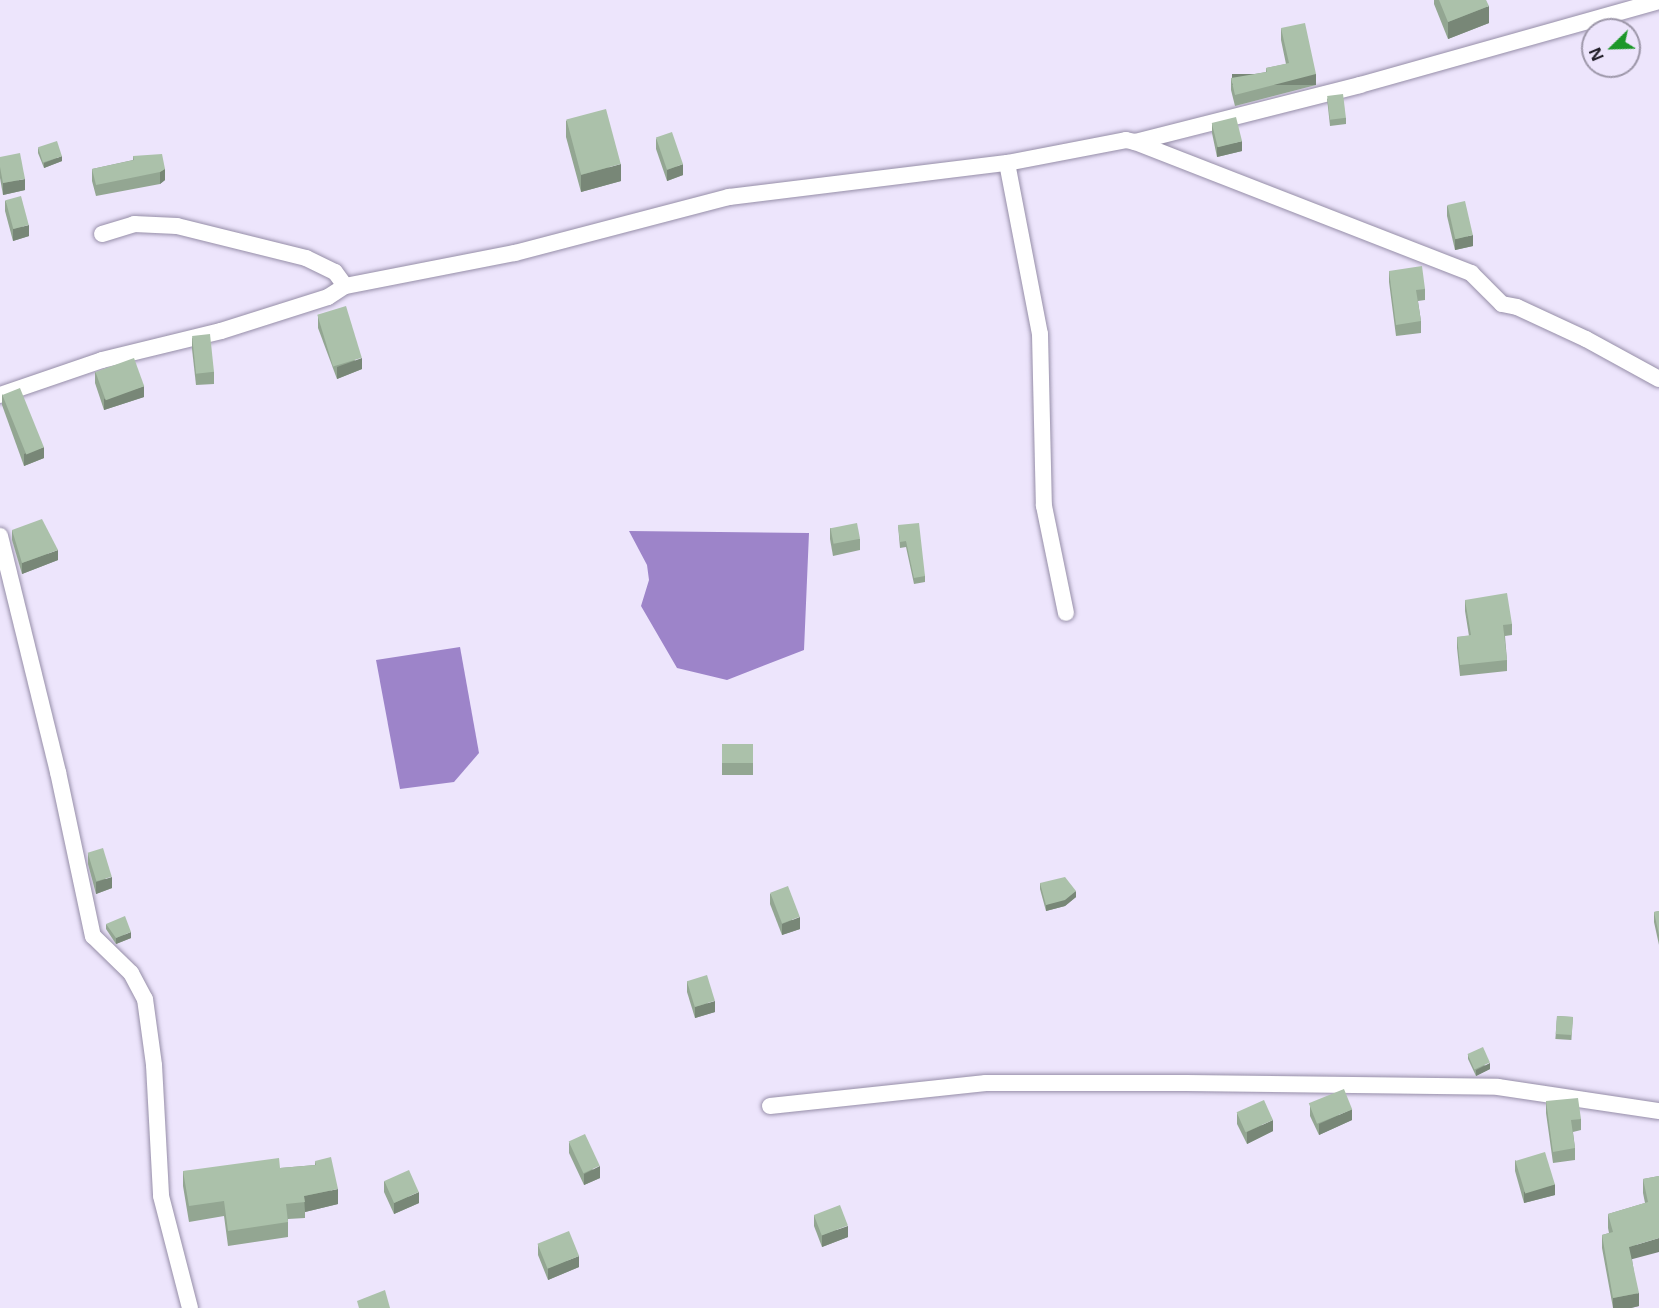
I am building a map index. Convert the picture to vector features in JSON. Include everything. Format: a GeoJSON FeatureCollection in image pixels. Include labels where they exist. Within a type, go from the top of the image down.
{"type":"FeatureCollection","features":[{"type":"Feature","properties":{"kind":"street"},"geometry":{"type":"LineString","coordinates":[[1135,142],[1360,86],[1659,1]]}},
{"type":"Feature","properties":{"kind":"street"},"geometry":{"type":"LineString","coordinates":[[0,396],[102,360],[221,331],[328,297],[345,286],[515,253],[729,197],[1007,163],[1126,140],[1471,273],[1502,304],[1517,307],[1586,339],[1659,379]]}},
{"type":"Feature","properties":{"kind":"street"},"geometry":{"type":"LineString","coordinates":[[1007,163],[1040,334],[1044,506],[1066,614]]}},
{"type":"Feature","properties":{"kind":"street"},"geometry":{"type":"LineString","coordinates":[[102,234],[134,224],[177,226],[306,258],[335,272],[345,286]]}},
{"type":"Feature","properties":{"kind":"street"},"geometry":{"type":"LineString","coordinates":[[0,536],[58,772],[93,936],[132,973],[145,999],[154,1065],[161,1196],[190,1308]]}},
{"type":"Feature","properties":{"kind":"street"},"geometry":{"type":"LineString","coordinates":[[770,1106],[986,1083],[1186,1083],[1498,1087],[1659,1111]]}},
{"type":"Feature","properties":{"kind":"shaded area"},"geometry":{"type":"Polygon","coordinates":[[[629,531],[809,533],[804,650],[727,680],[677,668],[641,606],[649,580],[647,565],[629,531]]]}},
{"type":"Feature","properties":{"kind":"shaded area"},"geometry":{"type":"Polygon","coordinates":[[[460,647],[479,753],[454,782],[400,789],[376,660],[460,647]]]}},
{"type":"Feature","properties":{"kind":"building"},"geometry":{"type":"Polygon","coordinates":[[[1439,0],[1486,0],[1489,6],[1448,22],[1439,0]]]}},
{"type":"Feature","properties":{"kind":"building"},"geometry":{"type":"Polygon","coordinates":[[[1305,23],[1316,74],[1235,95],[1231,78],[1267,72],[1266,68],[1289,63],[1281,28],[1305,23]]]}},
{"type":"Feature","properties":{"kind":"building"},"geometry":{"type":"Polygon","coordinates":[[[1343,94],[1346,118],[1330,120],[1327,96],[1343,94]]]}},
{"type":"Feature","properties":{"kind":"building"},"geometry":{"type":"Polygon","coordinates":[[[606,109],[621,164],[581,175],[566,120],[606,109]]]}},
{"type":"Feature","properties":{"kind":"building"},"geometry":{"type":"Polygon","coordinates":[[[1236,117],[1242,141],[1218,147],[1212,123],[1236,117]]]}},
{"type":"Feature","properties":{"kind":"building"},"geometry":{"type":"Polygon","coordinates":[[[672,132],[683,164],[667,170],[656,138],[672,132]]]}},
{"type":"Feature","properties":{"kind":"building"},"geometry":{"type":"Polygon","coordinates":[[[57,141],[62,156],[43,162],[38,147],[57,141]]]}},
{"type":"Feature","properties":{"kind":"building"},"geometry":{"type":"Polygon","coordinates":[[[20,153],[25,179],[3,183],[0,157],[20,153]]]}},
{"type":"Feature","properties":{"kind":"building"},"geometry":{"type":"Polygon","coordinates":[[[162,154],[165,169],[160,172],[96,185],[92,169],[134,160],[133,156],[162,154]]]}},
{"type":"Feature","properties":{"kind":"building"},"geometry":{"type":"Polygon","coordinates":[[[21,196],[29,225],[13,229],[6,200],[21,196]]]}},
{"type":"Feature","properties":{"kind":"building"},"geometry":{"type":"Polygon","coordinates":[[[1465,201],[1473,235],[1455,239],[1447,205],[1465,201]]]}},
{"type":"Feature","properties":{"kind":"building"},"geometry":{"type":"Polygon","coordinates":[[[1422,266],[1425,289],[1416,290],[1421,321],[1396,325],[1389,271],[1422,266]]]}},
{"type":"Feature","properties":{"kind":"building"},"geometry":{"type":"Polygon","coordinates":[[[346,306],[362,358],[333,366],[317,315],[346,306]]]}},
{"type":"Feature","properties":{"kind":"building"},"geometry":{"type":"Polygon","coordinates":[[[210,334],[214,372],[196,374],[192,336],[210,334]]]}},
{"type":"Feature","properties":{"kind":"building"},"geometry":{"type":"Polygon","coordinates":[[[134,358],[144,386],[106,400],[95,372],[134,358]]]}},
{"type":"Feature","properties":{"kind":"building"},"geometry":{"type":"Polygon","coordinates":[[[20,388],[44,447],[26,454],[2,395],[20,388]]]}},
{"type":"Feature","properties":{"kind":"building"},"geometry":{"type":"Polygon","coordinates":[[[42,519],[58,550],[22,563],[12,530],[42,519]]]}},
{"type":"Feature","properties":{"kind":"building"},"geometry":{"type":"Polygon","coordinates":[[[857,523],[860,539],[834,544],[830,528],[857,523]]]}},
{"type":"Feature","properties":{"kind":"building"},"geometry":{"type":"Polygon","coordinates":[[[919,523],[925,576],[914,578],[906,541],[900,542],[898,525],[919,523]]]}},
{"type":"Feature","properties":{"kind":"building"},"geometry":{"type":"Polygon","coordinates":[[[1507,593],[1512,624],[1503,625],[1507,660],[1460,665],[1457,637],[1471,635],[1465,600],[1507,593]]]}},
{"type":"Feature","properties":{"kind":"building"},"geometry":{"type":"Polygon","coordinates":[[[722,744],[753,744],[753,763],[722,763],[722,744]]]}},
{"type":"Feature","properties":{"kind":"building"},"geometry":{"type":"Polygon","coordinates":[[[103,848],[112,877],[96,881],[88,853],[103,848]]]}},
{"type":"Feature","properties":{"kind":"building"},"geometry":{"type":"Polygon","coordinates":[[[1065,877],[1076,891],[1065,900],[1046,905],[1040,883],[1065,877]]]}},
{"type":"Feature","properties":{"kind":"building"},"geometry":{"type":"Polygon","coordinates":[[[788,886],[800,917],[782,924],[770,893],[788,886]]]}},
{"type":"Feature","properties":{"kind":"building"},"geometry":{"type":"Polygon","coordinates":[[[1659,911],[1659,935],[1654,912],[1659,911]]]}},
{"type":"Feature","properties":{"kind":"building"},"geometry":{"type":"Polygon","coordinates":[[[125,916],[131,932],[116,938],[106,924],[125,916]]]}},
{"type":"Feature","properties":{"kind":"building"},"geometry":{"type":"Polygon","coordinates":[[[707,975],[715,1001],[695,1007],[687,981],[707,975]]]}},
{"type":"Feature","properties":{"kind":"building"},"geometry":{"type":"Polygon","coordinates":[[[1557,1016],[1573,1017],[1572,1035],[1556,1034],[1557,1016]]]}},
{"type":"Feature","properties":{"kind":"building"},"geometry":{"type":"Polygon","coordinates":[[[1483,1047],[1490,1063],[1474,1069],[1467,1054],[1483,1047]]]}},
{"type":"Feature","properties":{"kind":"building"},"geometry":{"type":"Polygon","coordinates":[[[1344,1089],[1352,1109],[1317,1124],[1309,1103],[1344,1089]]]}},
{"type":"Feature","properties":{"kind":"building"},"geometry":{"type":"Polygon","coordinates":[[[1578,1098],[1581,1119],[1571,1120],[1575,1148],[1553,1152],[1546,1101],[1578,1098]]]}},
{"type":"Feature","properties":{"kind":"building"},"geometry":{"type":"Polygon","coordinates":[[[1264,1100],[1273,1120],[1246,1132],[1237,1112],[1264,1100]]]}},
{"type":"Feature","properties":{"kind":"building"},"geometry":{"type":"Polygon","coordinates":[[[585,1134],[600,1166],[583,1173],[569,1142],[585,1134]]]}},
{"type":"Feature","properties":{"kind":"building"},"geometry":{"type":"Polygon","coordinates":[[[1545,1152],[1555,1185],[1525,1194],[1515,1161],[1545,1152]]]}},
{"type":"Feature","properties":{"kind":"building"},"geometry":{"type":"Polygon","coordinates":[[[331,1157],[338,1189],[304,1196],[305,1202],[286,1204],[288,1222],[228,1231],[224,1201],[189,1206],[183,1171],[279,1158],[280,1168],[316,1165],[315,1161],[331,1157]]]}},
{"type":"Feature","properties":{"kind":"building"},"geometry":{"type":"Polygon","coordinates":[[[409,1170],[419,1192],[394,1203],[384,1181],[409,1170]]]}},
{"type":"Feature","properties":{"kind":"building"},"geometry":{"type":"Polygon","coordinates":[[[1659,1176],[1659,1238],[1629,1247],[1639,1293],[1613,1298],[1602,1235],[1613,1232],[1608,1214],[1648,1202],[1643,1179],[1659,1176]]]}},
{"type":"Feature","properties":{"kind":"building"},"geometry":{"type":"Polygon","coordinates":[[[840,1205],[848,1226],[822,1236],[814,1215],[840,1205]]]}},
{"type":"Feature","properties":{"kind":"building"},"geometry":{"type":"Polygon","coordinates":[[[569,1231],[579,1256],[548,1269],[537,1244],[569,1231]]]}},
{"type":"Feature","properties":{"kind":"building"},"geometry":{"type":"Polygon","coordinates":[[[385,1290],[390,1308],[359,1308],[357,1301],[385,1290]]]}}]}
